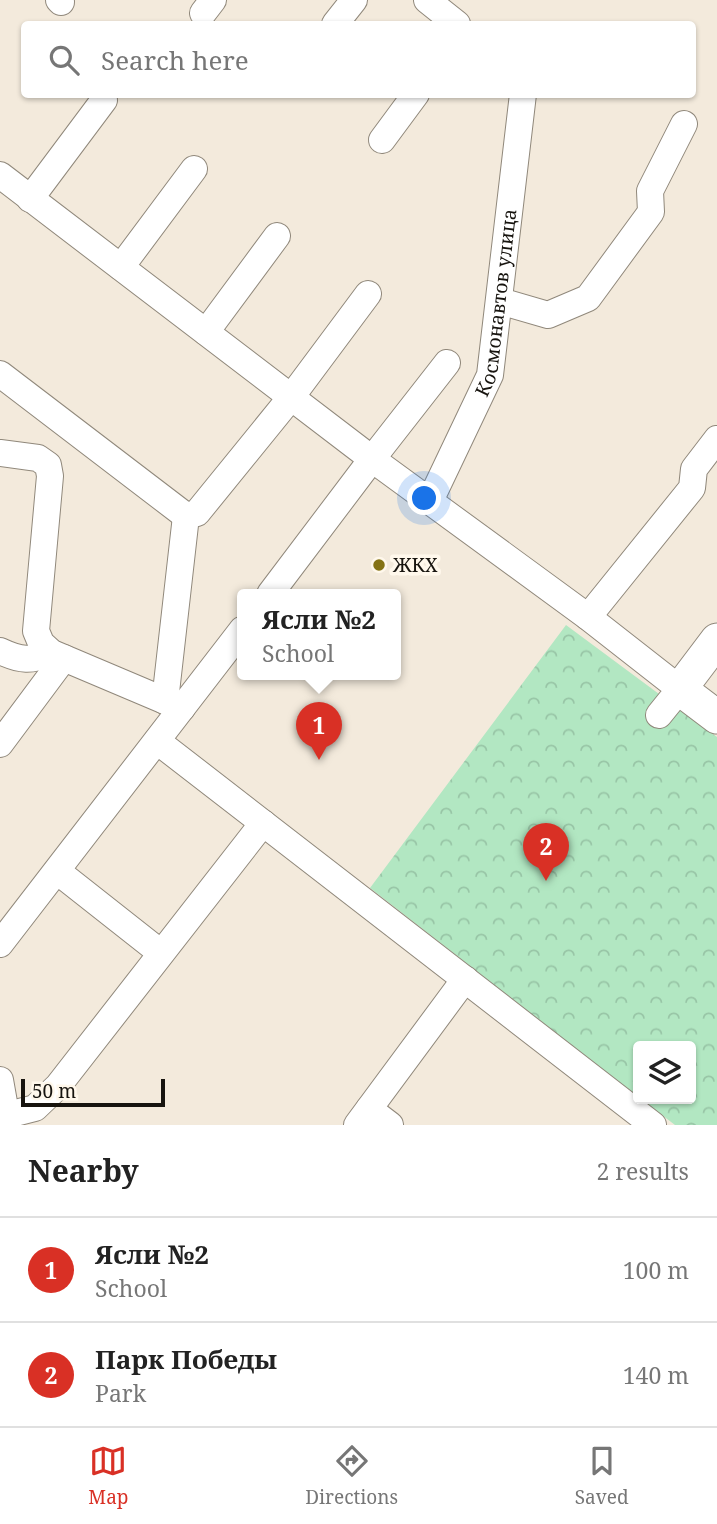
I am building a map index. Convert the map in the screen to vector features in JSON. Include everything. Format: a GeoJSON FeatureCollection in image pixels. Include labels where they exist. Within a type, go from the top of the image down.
{"type":"FeatureCollection","features":[{"type":"Feature","properties":{"kind":"main road"},"geometry":{"type":"LineString","coordinates":[[717,640],[680,689],[717,717]]}},
{"type":"Feature","properties":{"kind":"street"},"geometry":{"type":"LineString","coordinates":[[337,21],[354,0]]}},
{"type":"Feature","properties":{"kind":"street"},"geometry":{"type":"LineString","coordinates":[[427,0],[453,21]]}},
{"type":"Feature","properties":{"kind":"street"},"geometry":{"type":"LineString","coordinates":[[382,140],[413,98]]}},
{"type":"Feature","properties":{"kind":"street","name":"Космонавтов улица"},"geometry":{"type":"LineString","coordinates":[[430,501],[489,375],[523,98]]}},
{"type":"Feature","properties":{"kind":"street"},"geometry":{"type":"LineString","coordinates":[[30,199],[104,100]]}},
{"type":"Feature","properties":{"kind":"street"},"geometry":{"type":"LineString","coordinates":[[500,301],[548,315],[588,298],[651,212],[650,191],[684,124]]}},
{"type":"Feature","properties":{"kind":"street"},"geometry":{"type":"LineString","coordinates":[[121,267],[194,169]]}},
{"type":"Feature","properties":{"kind":"street"},"geometry":{"type":"LineString","coordinates":[[0,175],[372,459],[588,617],[680,689],[659,715]]}},
{"type":"Feature","properties":{"kind":"street"},"geometry":{"type":"LineString","coordinates":[[206,332],[277,236]]}},
{"type":"Feature","properties":{"kind":"street"},"geometry":{"type":"LineString","coordinates":[[186,516],[197,513],[292,396],[368,294]]}},
{"type":"Feature","properties":{"kind":"street"},"geometry":{"type":"LineString","coordinates":[[274,589],[447,363]]}},
{"type":"Feature","properties":{"kind":"street"},"geometry":{"type":"LineString","coordinates":[[0,374],[186,516]]}},
{"type":"Feature","properties":{"kind":"street"},"geometry":{"type":"LineString","coordinates":[[588,617],[692,488],[694,469],[717,439]]}},
{"type":"Feature","properties":{"kind":"street"},"geometry":{"type":"LineString","coordinates":[[0,453],[38,458],[48,465],[50,475],[36,631],[41,643],[58,656],[174,705]]}},
{"type":"Feature","properties":{"kind":"street"},"geometry":{"type":"LineString","coordinates":[[174,705],[186,516]]}},
{"type":"Feature","properties":{"kind":"street"},"geometry":{"type":"LineString","coordinates":[[0,944],[157,741],[174,705],[237,636]]}},
{"type":"Feature","properties":{"kind":"street"},"geometry":{"type":"LineString","coordinates":[[0,650],[12,657],[33,660],[58,656]]}},
{"type":"Feature","properties":{"kind":"street"},"geometry":{"type":"LineString","coordinates":[[0,744],[58,656]]}},
{"type":"Feature","properties":{"kind":"street"},"geometry":{"type":"LineString","coordinates":[[157,741],[653,1125]]}},
{"type":"Feature","properties":{"kind":"street"},"geometry":{"type":"LineString","coordinates":[[0,1080],[7,1120],[35,1108],[58,1086],[263,823]]}},
{"type":"Feature","properties":{"kind":"street"},"geometry":{"type":"LineString","coordinates":[[57,871],[161,953]]}},
{"type":"Feature","properties":{"kind":"street"},"geometry":{"type":"LineString","coordinates":[[390,1125],[363,1117],[465,979]]}},
{"type":"Feature","properties":{"kind":"green space"},"geometry":{"type":"Polygon","coordinates":[[[566,625],[717,737],[717,1125],[675,1125],[648,1104],[696,1104],[696,1041],[633,1041],[633,1093],[370,888],[566,625]]]}},
{"type":"Feature","properties":{"kind":"place","name":"ЖКХ"},"geometry":{"type":"Point","coordinates":[379,565]}},
{"type":"Feature","properties":{"kind":"place","name":"Ясли №2"},"geometry":{"type":"Point","coordinates":[319,760]}},
{"type":"Feature","properties":{"kind":"place","name":"Парк Победы"},"geometry":{"type":"Point","coordinates":[546,881]}}]}
